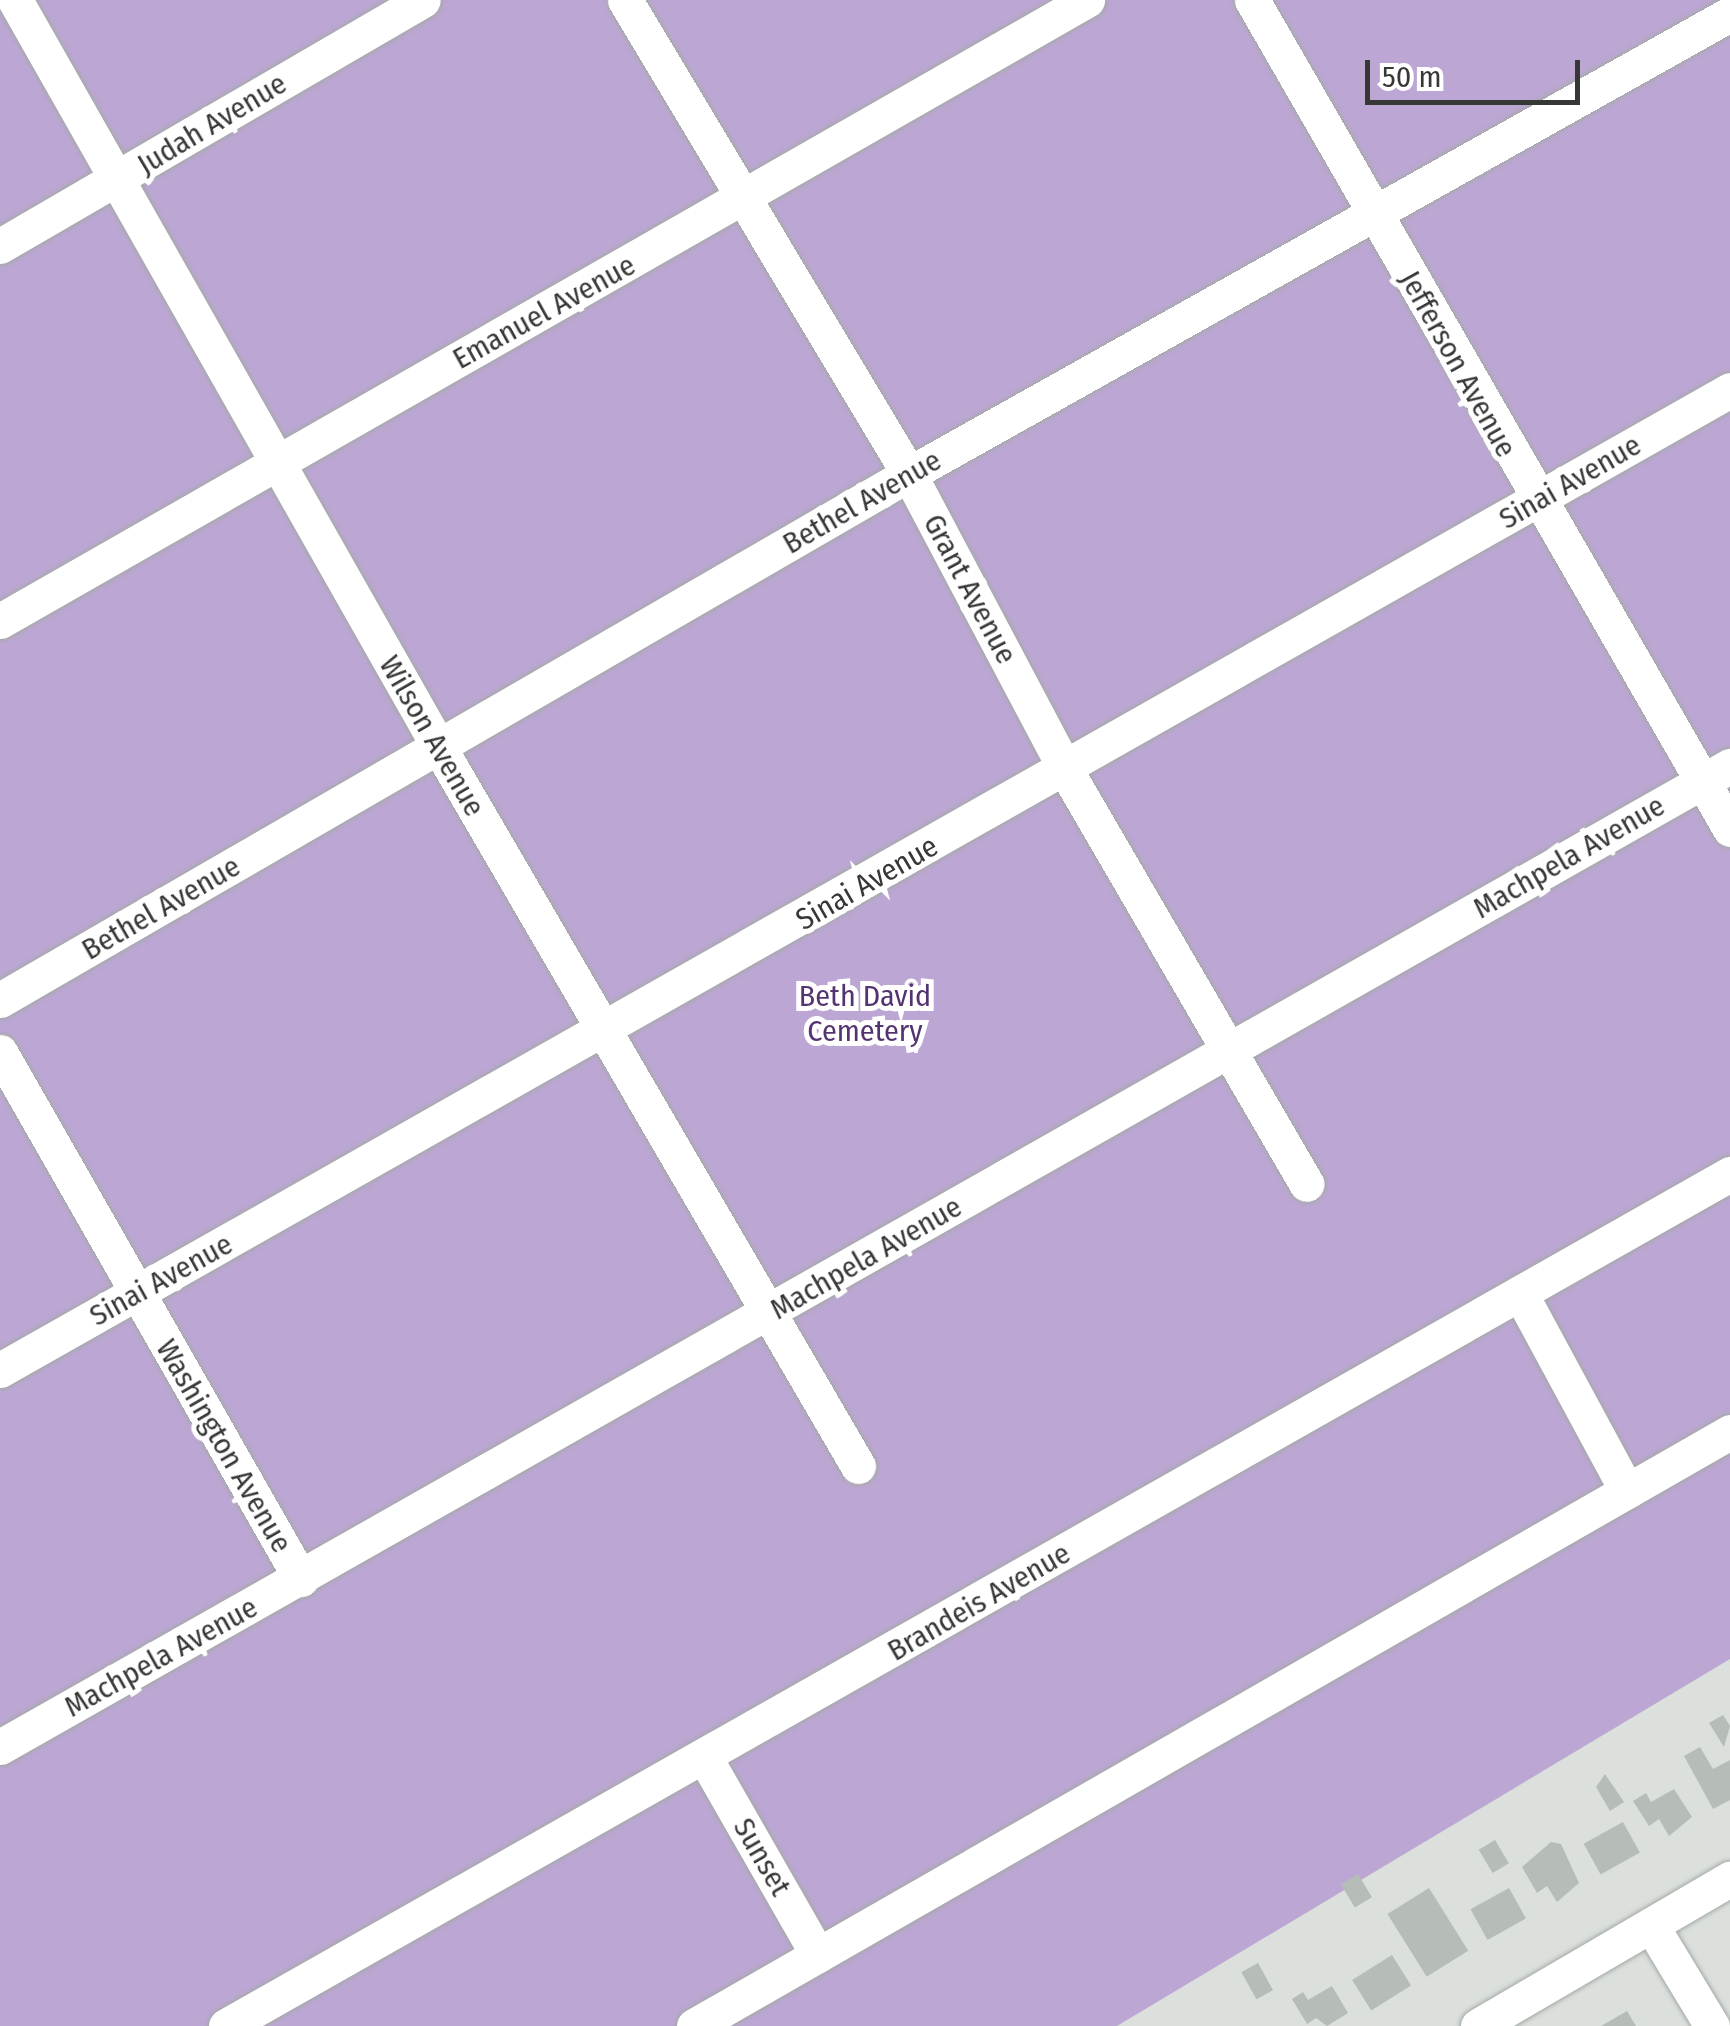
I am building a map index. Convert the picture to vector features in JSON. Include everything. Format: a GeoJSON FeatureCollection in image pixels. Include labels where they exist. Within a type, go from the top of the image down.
{"type":"FeatureCollection","features":[{"type":"Feature","properties":{"kind":"street","name":"Wilson Avenue"},"geometry":{"type":"LineString","coordinates":[[16,0],[115,182],[440,750],[858,1466]]}},
{"type":"Feature","properties":{"kind":"street","name":"Judah Avenue"},"geometry":{"type":"LineString","coordinates":[[0,246],[423,0]]}},
{"type":"Feature","properties":{"kind":"street","name":"Grant Avenue"},"geometry":{"type":"LineString","coordinates":[[625,0],[748,196],[909,474],[1065,768],[1307,1184]]}},
{"type":"Feature","properties":{"kind":"street","name":"Emanuel Avenue"},"geometry":{"type":"LineString","coordinates":[[0,622],[1087,0]]}},
{"type":"Feature","properties":{"kind":"street","name":"Jefferson Avenue"},"geometry":{"type":"LineString","coordinates":[[1252,0],[1536,502],[1716,773],[1730,828]]}},
{"type":"Feature","properties":{"kind":"street","name":"Bethel Avenue"},"geometry":{"type":"LineString","coordinates":[[0,1000],[440,750],[909,474],[1730,14]]}},
{"type":"Feature","properties":{"kind":"street","name":"Sinai Avenue"},"geometry":{"type":"LineString","coordinates":[[0,1370],[605,1034],[1730,390]]}},
{"type":"Feature","properties":{"kind":"street","name":"Machpela Avenue"},"geometry":{"type":"LineString","coordinates":[[0,1747],[1716,773]]}},
{"type":"Feature","properties":{"kind":"street","name":"Washington Avenue"},"geometry":{"type":"LineString","coordinates":[[0,1052],[301,1579]]}},
{"type":"Feature","properties":{"kind":"street","name":"Brandeis Avenue"},"geometry":{"type":"LineString","coordinates":[[226,2026],[706,1758],[1730,1174]]}},
{"type":"Feature","properties":{"kind":"street"},"geometry":{"type":"LineString","coordinates":[[1520,1293],[1627,1492]]}},
{"type":"Feature","properties":{"kind":"street"},"geometry":{"type":"LineString","coordinates":[[694,2026],[1730,1432]]}},
{"type":"Feature","properties":{"kind":"street","name":"Sunset"},"geometry":{"type":"LineString","coordinates":[[706,1758],[818,1955]]}},
{"type":"Feature","properties":{"kind":"street"},"geometry":{"type":"LineString","coordinates":[[1478,2026],[1730,1879]]}},
{"type":"Feature","properties":{"kind":"street"},"geometry":{"type":"LineString","coordinates":[[1651,1925],[1712,2026]]}},
{"type":"Feature","properties":{"kind":"green space","name":"Beth David Cemetery"},"geometry":{"type":"Polygon","coordinates":[[[0,0],[1730,0],[1730,1659],[1117,2026],[0,2026],[0,0]]]}},
{"type":"Feature","properties":{"kind":"building"},"geometry":{"type":"Polygon","coordinates":[[[1723,1715],[1730,1726],[1724,1747],[1709,1723],[1723,1715]]]}},
{"type":"Feature","properties":{"kind":"building"},"geometry":{"type":"Polygon","coordinates":[[[1700,1747],[1713,1769],[1730,1760],[1730,1800],[1713,1809],[1684,1756],[1700,1747]]]}},
{"type":"Feature","properties":{"kind":"building"},"geometry":{"type":"Polygon","coordinates":[[[1605,1774],[1624,1802],[1610,1811],[1596,1787],[1605,1774]]]}},
{"type":"Feature","properties":{"kind":"building"},"geometry":{"type":"Polygon","coordinates":[[[1674,1789],[1692,1817],[1669,1836],[1659,1819],[1649,1826],[1633,1801],[1646,1793],[1651,1802],[1674,1789]]]}},
{"type":"Feature","properties":{"kind":"building"},"geometry":{"type":"Polygon","coordinates":[[[1623,1822],[1640,1853],[1601,1874],[1584,1844],[1623,1822]]]}},
{"type":"Feature","properties":{"kind":"building"},"geometry":{"type":"Polygon","coordinates":[[[1495,1840],[1509,1863],[1493,1873],[1479,1850],[1495,1840]]]}},
{"type":"Feature","properties":{"kind":"building"},"geometry":{"type":"Polygon","coordinates":[[[1551,1842],[1561,1844],[1579,1883],[1557,1902],[1547,1886],[1537,1893],[1522,1867],[1551,1842]]]}},
{"type":"Feature","properties":{"kind":"building"},"geometry":{"type":"Polygon","coordinates":[[[1358,1874],[1372,1897],[1355,1907],[1341,1884],[1358,1874]]]}},
{"type":"Feature","properties":{"kind":"building"},"geometry":{"type":"Polygon","coordinates":[[[1429,1888],[1468,1951],[1427,1977],[1387,1914],[1429,1888]]]}},
{"type":"Feature","properties":{"kind":"building"},"geometry":{"type":"Polygon","coordinates":[[[1509,1888],[1526,1919],[1487,1940],[1471,1909],[1509,1888]]]}},
{"type":"Feature","properties":{"kind":"building"},"geometry":{"type":"Polygon","coordinates":[[[1392,1955],[1411,1986],[1371,2010],[1352,1980],[1392,1955]]]}},
{"type":"Feature","properties":{"kind":"building"},"geometry":{"type":"Polygon","coordinates":[[[1258,1963],[1273,1990],[1256,1999],[1241,1972],[1258,1963]]]}},
{"type":"Feature","properties":{"kind":"building"},"geometry":{"type":"Polygon","coordinates":[[[1332,1986],[1348,2013],[1327,2026],[1316,2018],[1307,2024],[1292,1999],[1303,1992],[1308,2000],[1332,1986]]]}},
{"type":"Feature","properties":{"kind":"building"},"geometry":{"type":"Polygon","coordinates":[[[1627,2011],[1636,2026],[1601,2026],[1627,2011]]]}}]}
